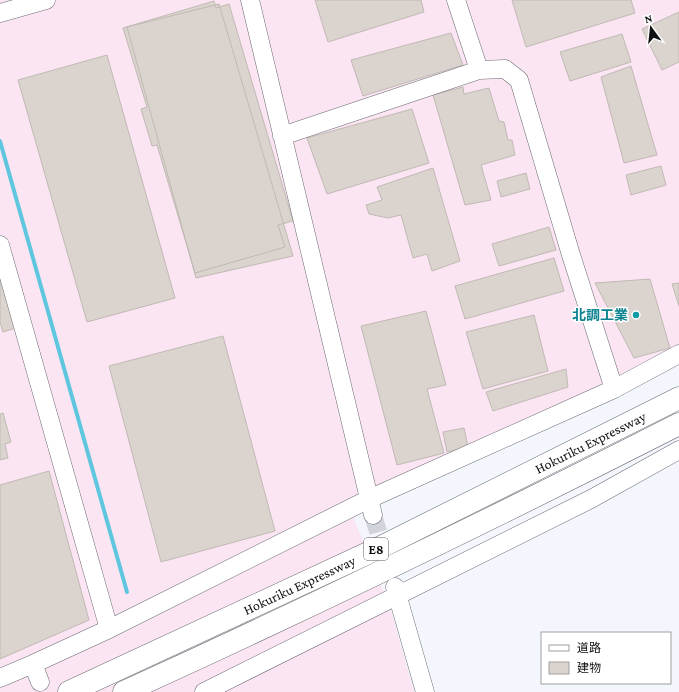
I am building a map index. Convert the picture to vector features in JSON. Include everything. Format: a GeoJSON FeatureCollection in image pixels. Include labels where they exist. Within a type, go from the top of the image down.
{"type":"FeatureCollection","features":[{"type":"Feature","properties":{"kind":"highway","name":"Hokuriku Expressway"},"geometry":{"type":"LineString","coordinates":[[69,692],[379,548],[679,398]]}},
{"type":"Feature","properties":{"kind":"highway","name":"Hokuriku Expressway"},"geometry":{"type":"LineString","coordinates":[[124,692],[380,572],[679,424]]}},
{"type":"Feature","properties":{"kind":"street"},"geometry":{"type":"LineString","coordinates":[[0,13],[46,0]]}},
{"type":"Feature","properties":{"kind":"street"},"geometry":{"type":"LineString","coordinates":[[250,0],[371,507]]}},
{"type":"Feature","properties":{"kind":"street"},"geometry":{"type":"LineString","coordinates":[[456,0],[479,70]]}},
{"type":"Feature","properties":{"kind":"street"},"geometry":{"type":"LineString","coordinates":[[282,136],[479,70],[505,69],[519,80],[571,256],[614,389]]}},
{"type":"Feature","properties":{"kind":"street"},"geometry":{"type":"LineString","coordinates":[[0,245],[109,629]]}},
{"type":"Feature","properties":{"kind":"street"},"geometry":{"type":"LineString","coordinates":[[0,678],[371,507],[614,389],[679,354]]}},
{"type":"Feature","properties":{"kind":"street"},"geometry":{"type":"LineString","coordinates":[[204,692],[396,591],[591,499],[679,450]]}},
{"type":"Feature","properties":{"kind":"street"},"geometry":{"type":"LineString","coordinates":[[396,591],[425,692]]}},
{"type":"Feature","properties":{"kind":"street"},"geometry":{"type":"LineString","coordinates":[[33,664],[40,682]]}},
{"type":"Feature","properties":{"kind":"shaded area"},"geometry":{"type":"Polygon","coordinates":[[[0,0],[679,0],[679,349],[350,509],[390,607],[414,692],[0,692],[0,0]]]}},
{"type":"Feature","properties":{"kind":"building"},"geometry":{"type":"Polygon","coordinates":[[[315,0],[421,0],[424,12],[328,42],[315,0]]]}},
{"type":"Feature","properties":{"kind":"building"},"geometry":{"type":"Polygon","coordinates":[[[512,0],[631,0],[635,13],[526,47],[512,0]]]}},
{"type":"Feature","properties":{"kind":"building"},"geometry":{"type":"Polygon","coordinates":[[[214,1],[216,8],[229,4],[293,221],[278,225],[285,247],[195,273],[157,145],[152,146],[141,109],[147,107],[123,28],[214,1]]]}},
{"type":"Feature","properties":{"kind":"building"},"geometry":{"type":"Polygon","coordinates":[[[219,4],[293,256],[196,278],[127,27],[219,4]]]}},
{"type":"Feature","properties":{"kind":"building"},"geometry":{"type":"Polygon","coordinates":[[[679,12],[679,62],[662,70],[642,29],[679,12]]]}},
{"type":"Feature","properties":{"kind":"building"},"geometry":{"type":"Polygon","coordinates":[[[451,33],[463,65],[363,96],[351,60],[451,33]]]}},
{"type":"Feature","properties":{"kind":"building"},"geometry":{"type":"Polygon","coordinates":[[[622,34],[631,62],[570,81],[560,52],[622,34]]]}},
{"type":"Feature","properties":{"kind":"building"},"geometry":{"type":"Polygon","coordinates":[[[107,55],[175,298],[87,322],[18,80],[107,55]]]}},
{"type":"Feature","properties":{"kind":"building"},"geometry":{"type":"Polygon","coordinates":[[[631,66],[657,155],[624,163],[601,77],[631,66]]]}},
{"type":"Feature","properties":{"kind":"building"},"geometry":{"type":"Polygon","coordinates":[[[463,87],[464,94],[489,88],[499,121],[504,122],[508,140],[512,140],[515,155],[481,165],[491,200],[465,205],[433,95],[463,87]]]}},
{"type":"Feature","properties":{"kind":"building"},"geometry":{"type":"Polygon","coordinates":[[[412,109],[429,163],[327,194],[307,138],[412,109]]]}},
{"type":"Feature","properties":{"kind":"building"},"geometry":{"type":"Polygon","coordinates":[[[661,166],[666,185],[631,195],[626,175],[661,166]]]}},
{"type":"Feature","properties":{"kind":"building"},"geometry":{"type":"Polygon","coordinates":[[[433,168],[460,261],[432,271],[427,254],[413,258],[401,215],[388,218],[369,214],[366,205],[382,200],[377,187],[433,168]]]}},
{"type":"Feature","properties":{"kind":"building"},"geometry":{"type":"Polygon","coordinates":[[[526,173],[530,189],[501,197],[497,181],[526,173]]]}},
{"type":"Feature","properties":{"kind":"building"},"geometry":{"type":"Polygon","coordinates":[[[549,227],[556,250],[499,266],[492,244],[549,227]]]}},
{"type":"Feature","properties":{"kind":"building"},"geometry":{"type":"Polygon","coordinates":[[[554,258],[564,291],[465,319],[455,286],[554,258]]]}},
{"type":"Feature","properties":{"kind":"building"},"geometry":{"type":"Polygon","coordinates":[[[0,276],[26,325],[3,332],[0,322],[0,276]]]}},
{"type":"Feature","properties":{"kind":"building","name":"北調工業"},"geometry":{"type":"Polygon","coordinates":[[[650,279],[670,348],[634,358],[595,283],[650,279]]]}},
{"type":"Feature","properties":{"kind":"building"},"geometry":{"type":"Polygon","coordinates":[[[679,283],[679,306],[672,284],[679,283]]]}},
{"type":"Feature","properties":{"kind":"building"},"geometry":{"type":"Polygon","coordinates":[[[426,311],[446,385],[427,389],[444,453],[397,465],[361,326],[426,311]]]}},
{"type":"Feature","properties":{"kind":"building"},"geometry":{"type":"Polygon","coordinates":[[[534,315],[548,371],[483,389],[466,332],[534,315]]]}},
{"type":"Feature","properties":{"kind":"building"},"geometry":{"type":"Polygon","coordinates":[[[223,336],[275,531],[161,562],[109,366],[223,336]]]}},
{"type":"Feature","properties":{"kind":"building"},"geometry":{"type":"Polygon","coordinates":[[[566,369],[568,387],[493,411],[486,392],[566,369]]]}},
{"type":"Feature","properties":{"kind":"building"},"geometry":{"type":"Polygon","coordinates":[[[3,413],[11,442],[5,444],[8,458],[0,460],[0,414],[3,413]]]}},
{"type":"Feature","properties":{"kind":"building"},"geometry":{"type":"Polygon","coordinates":[[[464,428],[468,447],[447,452],[443,432],[464,428]]]}},
{"type":"Feature","properties":{"kind":"building"},"geometry":{"type":"Polygon","coordinates":[[[49,471],[89,620],[0,659],[0,485],[49,471]]]}},
{"type":"Feature","properties":{"kind":"waterway"},"geometry":{"type":"LineString","coordinates":[[0,141],[127,592]]}},
{"type":"Feature","properties":{"kind":"tunnel"},"geometry":{"type":"LineString","coordinates":[[373,515],[386,558]]}},
{"type":"Feature","properties":{"kind":"place","name":"北調工業"},"geometry":{"type":"Point","coordinates":[636,315]}}]}
